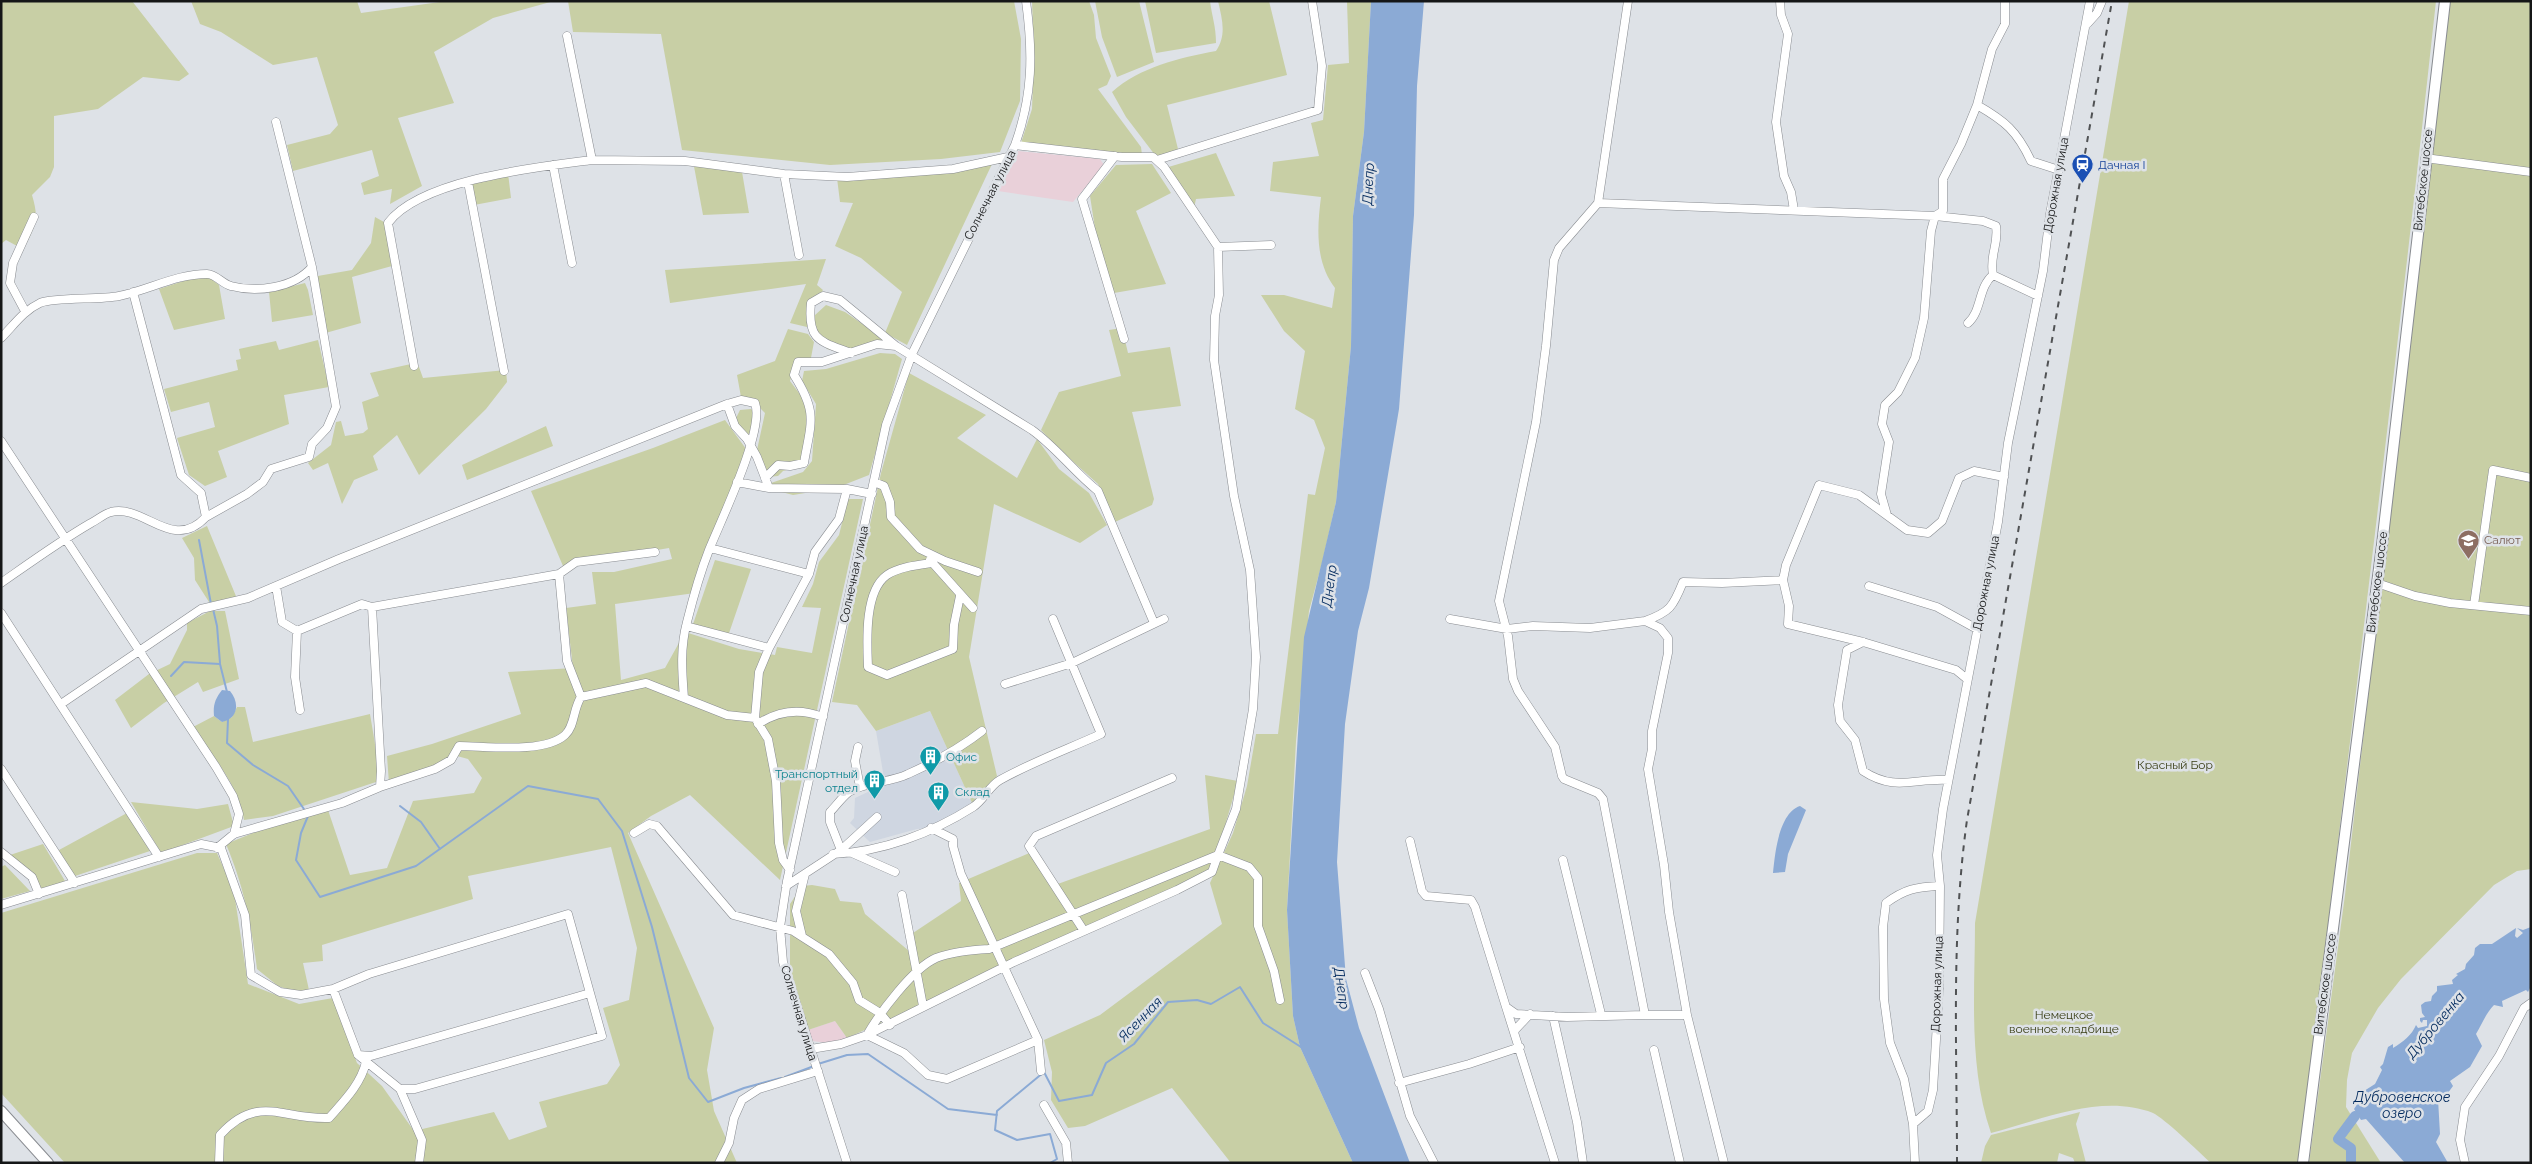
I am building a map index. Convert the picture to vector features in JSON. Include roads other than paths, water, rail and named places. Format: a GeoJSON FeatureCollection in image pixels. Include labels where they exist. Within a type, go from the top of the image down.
{"type":"FeatureCollection","features":[{"type":"Feature","properties":{"kind":"main road","name":"Витебское шоссе"},"geometry":{"type":"LineString","coordinates":[[2303,1163],[2377,584],[2425,158],[2445,1]]}},
{"type":"Feature","properties":{"kind":"main road"},"geometry":{"type":"LineString","coordinates":[[1,1112],[48,1163]]}},
{"type":"Feature","properties":{"kind":"street","name":"Солнечная улица"},"geometry":{"type":"LineString","coordinates":[[847,1163],[783,962],[780,927],[786,886],[886,425],[910,357],[1008,157],[1016,145],[1025,117],[1030,92],[1031,52],[1026,1]]}},
{"type":"Feature","properties":{"kind":"street"},"geometry":{"type":"LineString","coordinates":[[1157,160],[1318,110],[1322,66],[1312,1]]}},
{"type":"Feature","properties":{"kind":"street"},"geometry":{"type":"LineString","coordinates":[[1628,1],[1598,202],[1559,248],[1554,260],[1546,346],[1536,422],[1499,601],[1507,629],[1513,679],[1518,691],[1555,748],[1562,776],[1564,779],[1598,793],[1603,798],[1645,1014]]}},
{"type":"Feature","properties":{"kind":"street"},"geometry":{"type":"LineString","coordinates":[[1780,1],[1781,15],[1788,34],[1776,122],[1784,176],[1791,192],[1794,210]]}},
{"type":"Feature","properties":{"kind":"street"},"geometry":{"type":"LineString","coordinates":[[1887,515],[1881,494],[1889,442],[1882,424],[1885,405],[1898,392],[1915,358],[1924,318],[1930,262],[1929,245],[1935,216],[1943,211],[1943,179],[1977,105],[1992,49],[2006,24],[2005,1]]}},
{"type":"Feature","properties":{"kind":"street","name":"Дорожная улица"},"geometry":{"type":"LineString","coordinates":[[1913,1124],[1928,1111],[1933,1090],[1939,989],[1940,886],[1937,855],[1948,780],[1998,522],[2008,443],[2038,296],[2058,170],[2090,1]]}},
{"type":"Feature","properties":{"kind":"street"},"geometry":{"type":"LineString","coordinates":[[2086,24],[2097,13],[2102,1]]}},
{"type":"Feature","properties":{"kind":"street"},"geometry":{"type":"LineString","coordinates":[[567,36],[592,160]]}},
{"type":"Feature","properties":{"kind":"street"},"geometry":{"type":"LineString","coordinates":[[1977,105],[2004,121],[2025,149],[2031,161],[2058,170]]}},
{"type":"Feature","properties":{"kind":"street"},"geometry":{"type":"LineString","coordinates":[[1,582],[65,538],[110,512],[129,512],[152,524],[177,531],[200,524],[206,517],[247,494],[263,482],[271,469],[309,457],[312,444],[326,428],[336,407],[312,267],[276,122]]}},
{"type":"Feature","properties":{"kind":"street"},"geometry":{"type":"LineString","coordinates":[[811,1049],[841,1044],[868,1035],[1004,967],[1212,872],[1236,809],[1253,709],[1256,657],[1250,570],[1234,496],[1214,360],[1215,316],[1219,295],[1218,247],[1154,157],[1114,156],[1016,145]]}},
{"type":"Feature","properties":{"kind":"street"},"geometry":{"type":"LineString","coordinates":[[1114,156],[1082,199],[1124,339]]}},
{"type":"Feature","properties":{"kind":"street"},"geometry":{"type":"LineString","coordinates":[[414,366],[388,222],[396,212],[430,193],[468,182],[554,165],[592,160],[685,161],[784,174],[847,178],[954,169],[1008,157]]}},
{"type":"Feature","properties":{"kind":"street"},"geometry":{"type":"LineString","coordinates":[[2425,158],[2531,172]]}},
{"type":"Feature","properties":{"kind":"street"},"geometry":{"type":"LineString","coordinates":[[554,165],[572,263]]}},
{"type":"Feature","properties":{"kind":"street"},"geometry":{"type":"LineString","coordinates":[[784,174],[799,255]]}},
{"type":"Feature","properties":{"kind":"street"},"geometry":{"type":"LineString","coordinates":[[468,182],[504,371]]}},
{"type":"Feature","properties":{"kind":"street"},"geometry":{"type":"LineString","coordinates":[[1598,202],[1935,216],[1983,221],[1996,226],[1998,238],[1990,262],[1993,275]]}},
{"type":"Feature","properties":{"kind":"street"},"geometry":{"type":"LineString","coordinates":[[25,311],[10,283],[13,263],[34,217]]}},
{"type":"Feature","properties":{"kind":"street"},"geometry":{"type":"LineString","coordinates":[[1218,247],[1271,245]]}},
{"type":"Feature","properties":{"kind":"street"},"geometry":{"type":"LineString","coordinates":[[1,338],[25,311],[43,302],[120,296],[195,275],[210,274],[229,286],[249,288],[284,285],[303,277],[312,267]]}},
{"type":"Feature","properties":{"kind":"street"},"geometry":{"type":"LineString","coordinates":[[1993,275],[2038,296]]}},
{"type":"Feature","properties":{"kind":"street"},"geometry":{"type":"LineString","coordinates":[[1968,322],[1974,318],[1985,281],[1993,275]]}},
{"type":"Feature","properties":{"kind":"street"},"geometry":{"type":"LineString","coordinates":[[133,292],[180,475],[201,493],[206,517]]}},
{"type":"Feature","properties":{"kind":"street"},"geometry":{"type":"LineString","coordinates":[[851,353],[824,344],[815,335],[809,322],[811,303],[823,296],[840,300],[910,357],[1051,443],[1082,478],[1098,491],[1154,623]]}},
{"type":"Feature","properties":{"kind":"street"},"geometry":{"type":"LineString","coordinates":[[765,478],[778,465],[804,463],[812,413],[806,393],[794,375],[798,362],[822,362],[877,344],[896,346]]}},
{"type":"Feature","properties":{"kind":"street"},"geometry":{"type":"LineString","coordinates":[[61,704],[201,609],[248,598],[726,404],[741,400],[755,403],[759,412],[750,444],[737,482],[710,548],[686,626],[681,654],[684,698]]}},
{"type":"Feature","properties":{"kind":"street"},"geometry":{"type":"LineString","coordinates":[[726,404],[735,426],[750,444],[769,488]]}},
{"type":"Feature","properties":{"kind":"street"},"geometry":{"type":"LineString","coordinates":[[1,442],[188,722],[232,796],[239,814],[234,834]]}},
{"type":"Feature","properties":{"kind":"street"},"geometry":{"type":"LineString","coordinates":[[2474,605],[2493,470],[2531,478]]}},
{"type":"Feature","properties":{"kind":"street"},"geometry":{"type":"LineString","coordinates":[[1967,679],[1956,670],[1863,642],[1788,624],[1789,606],[1782,580],[1786,565],[1819,485],[1860,495],[1907,530],[1928,533],[1942,521],[1959,478],[1974,471],[2004,477]]}},
{"type":"Feature","properties":{"kind":"street"},"geometry":{"type":"LineString","coordinates":[[737,482],[769,488],[847,489],[872,494]]}},
{"type":"Feature","properties":{"kind":"street"},"geometry":{"type":"LineString","coordinates":[[874,482],[884,486],[890,502],[890,517],[960,596],[973,608]]}},
{"type":"Feature","properties":{"kind":"street"},"geometry":{"type":"LineString","coordinates":[[790,870],[783,860],[779,843],[776,781],[768,739],[757,721],[759,672],[769,648],[808,574],[815,552],[839,519],[847,489]]}},
{"type":"Feature","properties":{"kind":"street"},"geometry":{"type":"LineString","coordinates":[[710,548],[808,574]]}},
{"type":"Feature","properties":{"kind":"street"},"geometry":{"type":"LineString","coordinates":[[920,549],[945,561],[978,572]]}},
{"type":"Feature","properties":{"kind":"street"},"geometry":{"type":"LineString","coordinates":[[297,631],[362,604],[372,608],[559,574],[576,562],[656,552]]}},
{"type":"Feature","properties":{"kind":"street"},"geometry":{"type":"LineString","coordinates":[[932,563],[913,566],[887,575],[872,597],[866,637],[868,667],[887,675],[953,649],[954,625],[960,596]]}},
{"type":"Feature","properties":{"kind":"street"},"geometry":{"type":"LineString","coordinates":[[559,574],[567,662],[581,697]]}},
{"type":"Feature","properties":{"kind":"street"},"geometry":{"type":"LineString","coordinates":[[1450,619],[1507,629],[1533,626],[1590,628],[1645,621],[1666,613],[1678,596],[1683,582],[1722,584],[1782,580]]}},
{"type":"Feature","properties":{"kind":"street"},"geometry":{"type":"LineString","coordinates":[[2377,584],[2416,596],[2531,611]]}},
{"type":"Feature","properties":{"kind":"street"},"geometry":{"type":"LineString","coordinates":[[276,586],[282,622],[297,631]]}},
{"type":"Feature","properties":{"kind":"street"},"geometry":{"type":"LineString","coordinates":[[1869,586],[1937,607],[1977,628]]}},
{"type":"Feature","properties":{"kind":"street"},"geometry":{"type":"LineString","coordinates":[[372,608],[381,771],[380,787]]}},
{"type":"Feature","properties":{"kind":"street"},"geometry":{"type":"LineString","coordinates":[[1,613],[160,857]]}},
{"type":"Feature","properties":{"kind":"street"},"geometry":{"type":"LineString","coordinates":[[833,854],[852,853],[905,840],[932,828],[975,806],[998,781],[1101,734],[1053,619]]}},
{"type":"Feature","properties":{"kind":"street"},"geometry":{"type":"LineString","coordinates":[[1005,684],[1072,663],[1164,619]]}},
{"type":"Feature","properties":{"kind":"street"},"geometry":{"type":"LineString","coordinates":[[1645,621],[1660,628],[1668,638],[1668,653],[1652,732],[1652,748],[1648,770],[1664,865],[1669,912],[1687,1015],[1724,1163]]}},
{"type":"Feature","properties":{"kind":"street"},"geometry":{"type":"LineString","coordinates":[[686,626],[769,648]]}},
{"type":"Feature","properties":{"kind":"street"},"geometry":{"type":"LineString","coordinates":[[297,631],[295,678],[300,710]]}},
{"type":"Feature","properties":{"kind":"street"},"geometry":{"type":"LineString","coordinates":[[1863,642],[1846,650],[1838,705],[1840,721],[1855,740],[1864,771],[1878,781],[1894,784],[1948,780]]}},
{"type":"Feature","properties":{"kind":"street"},"geometry":{"type":"LineString","coordinates":[[217,848],[234,834],[342,803],[380,787],[435,769],[451,760],[459,746],[510,749],[545,744],[565,736],[574,721],[575,707],[581,697],[646,683],[727,715],[757,721],[793,710],[810,712],[823,717]]}},
{"type":"Feature","properties":{"kind":"street"},"geometry":{"type":"LineString","coordinates":[[841,850],[830,822],[830,812],[848,793],[860,787],[907,775],[925,765],[944,758],[982,732]]}},
{"type":"Feature","properties":{"kind":"street"},"geometry":{"type":"LineString","coordinates":[[858,747],[855,760],[860,787]]}},
{"type":"Feature","properties":{"kind":"street"},"geometry":{"type":"LineString","coordinates":[[1,769],[75,883]]}},
{"type":"Feature","properties":{"kind":"street"},"geometry":{"type":"LineString","coordinates":[[1084,931],[1029,846],[1036,836],[1172,778]]}},
{"type":"Feature","properties":{"kind":"street"},"geometry":{"type":"LineString","coordinates":[[786,886],[841,850],[877,817]]}},
{"type":"Feature","properties":{"kind":"street"},"geometry":{"type":"LineString","coordinates":[[634,833],[649,824],[657,826],[733,915],[780,927],[802,936],[829,954],[853,983],[859,1000],[880,1013],[890,1024]]}},
{"type":"Feature","properties":{"kind":"street"},"geometry":{"type":"LineString","coordinates":[[932,828],[953,839],[952,846],[961,874],[1038,1040],[1041,1071]]}},
{"type":"Feature","properties":{"kind":"street"},"geometry":{"type":"LineString","coordinates":[[1410,841],[1422,891],[1426,896],[1471,900],[1475,907],[1555,1163]]}},
{"type":"Feature","properties":{"kind":"street"},"geometry":{"type":"LineString","coordinates":[[1,905],[201,844],[221,848],[245,915],[251,975],[280,992],[301,995],[333,989],[368,974],[568,914],[602,1036],[416,1089],[400,1089]]}},
{"type":"Feature","properties":{"kind":"street"},"geometry":{"type":"LineString","coordinates":[[1,852],[32,877],[39,894]]}},
{"type":"Feature","properties":{"kind":"street"},"geometry":{"type":"LineString","coordinates":[[852,853],[895,872]]}},
{"type":"Feature","properties":{"kind":"street"},"geometry":{"type":"LineString","coordinates":[[868,1035],[880,1013],[905,984],[934,959],[964,951],[989,949],[1218,855],[1249,867],[1258,878],[1258,926],[1274,971],[1280,1000]]}},
{"type":"Feature","properties":{"kind":"street"},"geometry":{"type":"LineString","coordinates":[[1562,860],[1600,1014]]}},
{"type":"Feature","properties":{"kind":"street"},"geometry":{"type":"LineString","coordinates":[[802,936],[796,911],[805,874]]}},
{"type":"Feature","properties":{"kind":"street"},"geometry":{"type":"LineString","coordinates":[[1915,1163],[1913,1124],[1904,1079],[1890,1043],[1884,999],[1883,927],[1886,903],[1902,891],[1940,886]]}},
{"type":"Feature","properties":{"kind":"street"},"geometry":{"type":"LineString","coordinates":[[902,895],[923,1006]]}},
{"type":"Feature","properties":{"kind":"street"},"geometry":{"type":"LineString","coordinates":[[1365,972],[1379,1009],[1410,1116],[1434,1163]]}},
{"type":"Feature","properties":{"kind":"street"},"geometry":{"type":"LineString","coordinates":[[333,989],[358,1055],[400,1089],[422,1140],[419,1163]]}},
{"type":"Feature","properties":{"kind":"street"},"geometry":{"type":"LineString","coordinates":[[358,1055],[371,1056],[590,993]]}},
{"type":"Feature","properties":{"kind":"street"},"geometry":{"type":"LineString","coordinates":[[2465,1163],[2460,1140],[2465,1107],[2499,1056],[2524,1008],[2531,1003]]}},
{"type":"Feature","properties":{"kind":"street"},"geometry":{"type":"LineString","coordinates":[[1506,1007],[1516,1014],[1553,1016],[1600,1014],[1687,1015]]}},
{"type":"Feature","properties":{"kind":"street"},"geometry":{"type":"LineString","coordinates":[[1514,1030],[1530,1014]]}},
{"type":"Feature","properties":{"kind":"street"},"geometry":{"type":"LineString","coordinates":[[1553,1016],[1577,1122],[1583,1163]]}},
{"type":"Feature","properties":{"kind":"street"},"geometry":{"type":"LineString","coordinates":[[868,1035],[904,1053],[928,1075],[947,1079],[1038,1040]]}},
{"type":"Feature","properties":{"kind":"street"},"geometry":{"type":"LineString","coordinates":[[1399,1083],[1469,1064],[1520,1047]]}},
{"type":"Feature","properties":{"kind":"street"},"geometry":{"type":"LineString","coordinates":[[1654,1050],[1680,1163]]}},
{"type":"Feature","properties":{"kind":"street"},"geometry":{"type":"LineString","coordinates":[[219,1163],[220,1135],[232,1122],[260,1109],[317,1119],[329,1118],[364,1074],[366,1062]]}},
{"type":"Feature","properties":{"kind":"street"},"geometry":{"type":"LineString","coordinates":[[719,1163],[729,1142],[734,1118],[742,1100],[759,1089],[818,1071]]}},
{"type":"Feature","properties":{"kind":"street"},"geometry":{"type":"LineString","coordinates":[[1044,1105],[1066,1143],[1068,1163]]}},
{"type":"Feature","properties":{"kind":"water","name":"Днепр"},"geometry":{"type":"Polygon","coordinates":[[[1371,1],[1424,1],[1417,86],[1414,215],[1399,409],[1369,588],[1358,631],[1345,724],[1337,862],[1346,979],[1359,1028],[1410,1163],[1353,1163],[1300,1047],[1293,1016],[1287,910],[1304,637],[1336,502],[1351,346],[1353,216],[1364,132],[1371,1]]]}},
{"type":"Feature","properties":{"kind":"water"},"geometry":{"type":"Polygon","coordinates":[[[222,690],[230,691],[235,700],[236,710],[231,718],[222,722],[214,716],[214,712],[215,702],[222,690]]]}},
{"type":"Feature","properties":{"kind":"water"},"geometry":{"type":"Polygon","coordinates":[[[1800,806],[1806,810],[1788,854],[1785,872],[1773,873],[1779,835],[1783,825],[1793,810],[1800,806]]]}},
{"type":"Feature","properties":{"kind":"water","name":"Дубровенское озеро"},"geometry":{"type":"Polygon","coordinates":[[[2531,927],[2531,986],[2528,992],[2526,990],[2502,1001],[2503,1007],[2494,1005],[2491,1008],[2476,1034],[2482,1046],[2470,1067],[2450,1081],[2453,1086],[2442,1101],[2438,1099],[2440,1134],[2436,1142],[2448,1163],[2405,1163],[2366,1119],[2361,1120],[2354,1109],[2358,1103],[2364,1104],[2364,1091],[2375,1084],[2382,1070],[2380,1067],[2383,1064],[2388,1047],[2393,1044],[2393,1048],[2404,1041],[2416,1025],[2418,1028],[2427,1026],[2427,1020],[2423,1020],[2422,1023],[2420,1021],[2420,1018],[2425,1017],[2422,1013],[2421,1005],[2431,1001],[2432,996],[2437,991],[2437,986],[2453,984],[2452,980],[2458,975],[2456,974],[2465,969],[2466,964],[2474,955],[2475,948],[2480,944],[2492,944],[2516,928],[2515,936],[2517,938],[2523,933],[2517,928],[2523,930],[2531,927]]]}},
{"type":"Feature","properties":{"kind":"waterway"},"geometry":{"type":"LineString","coordinates":[[199,540],[211,604]]}},
{"type":"Feature","properties":{"kind":"waterway"},"geometry":{"type":"LineString","coordinates":[[213,609],[217,626],[220,663]]}},
{"type":"Feature","properties":{"kind":"waterway"},"geometry":{"type":"LineString","coordinates":[[171,676],[184,662],[220,664],[227,692]]}},
{"type":"Feature","properties":{"kind":"waterway"},"geometry":{"type":"LineString","coordinates":[[228,719],[227,743],[253,765],[288,786],[306,812]]}},
{"type":"Feature","properties":{"kind":"waterway"},"geometry":{"type":"LineString","coordinates":[[308,816],[301,833],[296,860],[320,897],[416,866],[528,786],[598,799],[622,831],[652,927],[689,1078],[708,1102],[744,1088],[781,1078]]}},
{"type":"Feature","properties":{"kind":"waterway"},"geometry":{"type":"LineString","coordinates":[[400,806],[421,822],[440,849]]}},
{"type":"Feature","properties":{"kind":"waterway","name":"Ясенная"},"geometry":{"type":"LineString","coordinates":[[1050,1163],[1057,1159],[1050,1134],[1017,1140],[995,1130],[997,1111],[1044,1072],[1059,1101],[1092,1095],[1106,1063],[1134,1044],[1168,1002],[1197,1000],[1211,1004],[1240,987],[1263,1023],[1301,1047]]}},
{"type":"Feature","properties":{"kind":"waterway"},"geometry":{"type":"LineString","coordinates":[[818,1064],[847,1055],[868,1054],[948,1109],[997,1115]]}},
{"type":"Feature","properties":{"kind":"waterway"},"geometry":{"type":"LineString","coordinates":[[785,1077],[814,1066]]}},
{"type":"Feature","properties":{"kind":"waterway","name":"Дубровенка"},"geometry":{"type":"LineString","coordinates":[[2351,1163],[2351,1148],[2338,1139],[2355,1116]]}},
{"type":"Feature","properties":{"kind":"railway"},"geometry":{"type":"LineString","coordinates":[[1957,1163],[1957,948],[1962,863],[1967,820],[2112,1]]}},
{"type":"Feature","properties":{"kind":"place","name":"Дачная I"},"geometry":{"type":"Point","coordinates":[2082,184]}},
{"type":"Feature","properties":{"kind":"place","name":"Салют"},"geometry":{"type":"Point","coordinates":[2468,559]}},
{"type":"Feature","properties":{"kind":"place","name":"Офис"},"geometry":{"type":"Point","coordinates":[930,776]}},
{"type":"Feature","properties":{"kind":"place","name":"Транспортный отдел"},"geometry":{"type":"Point","coordinates":[874,800]}},
{"type":"Feature","properties":{"kind":"place","name":"Склад"},"geometry":{"type":"Point","coordinates":[939,811]}},
{"type":"Feature","properties":{"kind":"park label","name":"Красный Бор"},"geometry":{"type":"Point","coordinates":[2175,765]}},
{"type":"Feature","properties":{"kind":"park label","name":"Немецкое военное кладбище"},"geometry":{"type":"Point","coordinates":[2064,1022]}}]}
